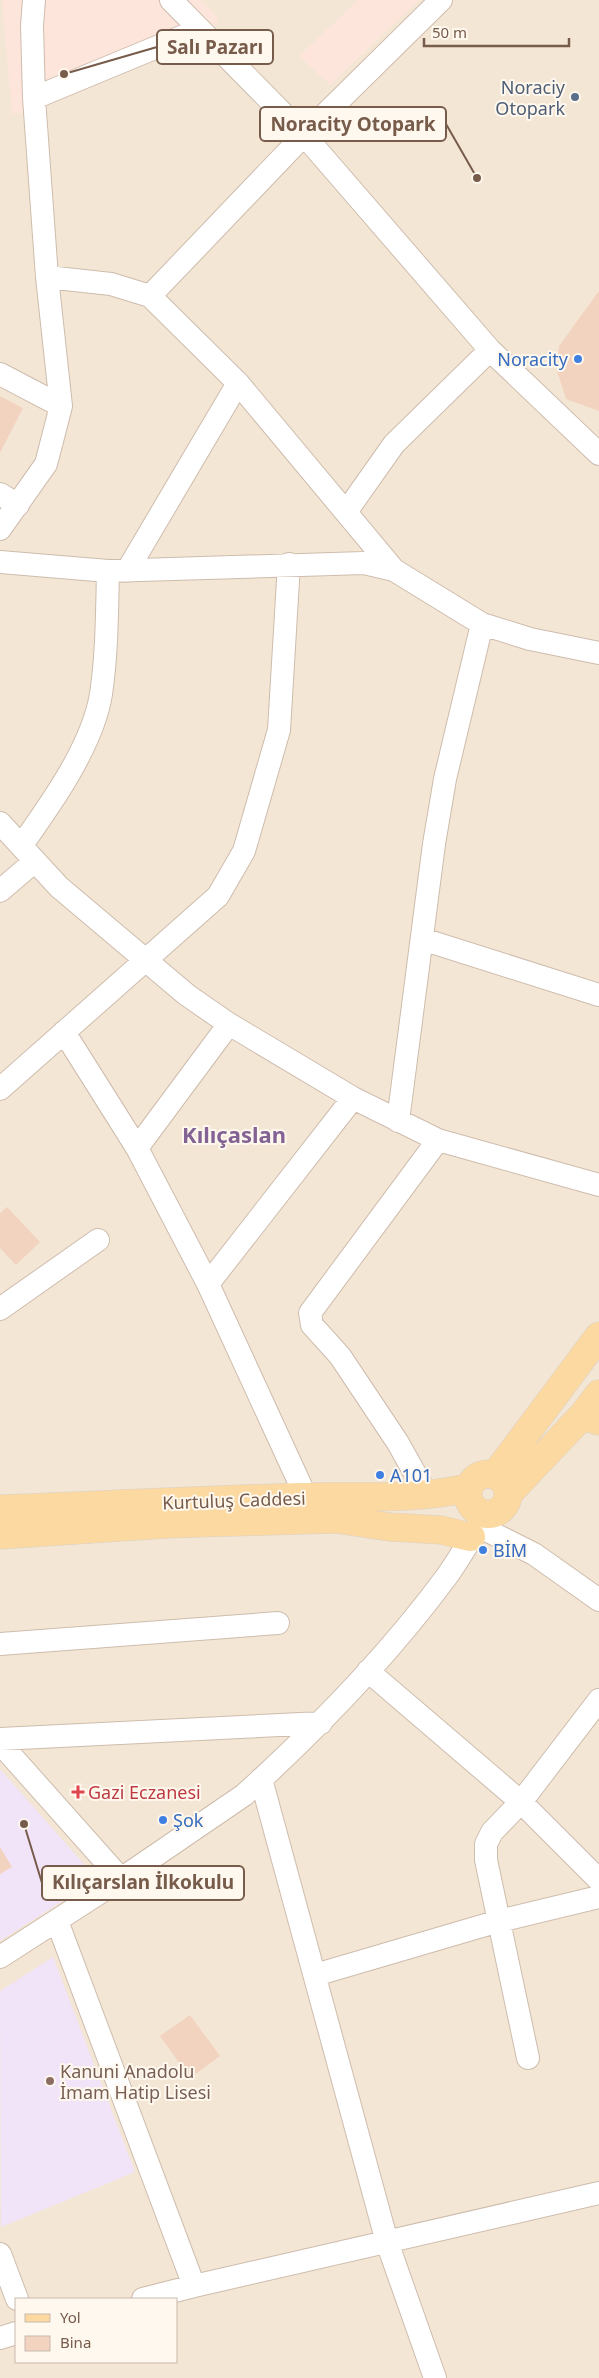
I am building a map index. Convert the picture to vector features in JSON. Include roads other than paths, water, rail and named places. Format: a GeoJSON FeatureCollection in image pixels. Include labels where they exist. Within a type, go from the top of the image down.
{"type":"FeatureCollection","features":[{"type":"Feature","properties":{"kind":"main road"},"geometry":{"type":"LineString","coordinates":[[502,1484],[551,1402],[599,1336]]}},
{"type":"Feature","properties":{"kind":"main road"},"geometry":{"type":"LineString","coordinates":[[502,1484],[590,1418],[599,1394]]}},
{"type":"Feature","properties":{"kind":"main road"},"geometry":{"type":"LineString","coordinates":[[0,1534],[167,1524],[336,1520],[389,1527],[442,1530],[478,1526],[499,1512],[507,1500],[502,1484],[486,1473],[475,1478],[468,1488],[467,1496],[470,1506],[479,1513],[478,1526]]}},
{"type":"Feature","properties":{"kind":"main road","name":"Kurtuluş Caddesi"},"geometry":{"type":"LineString","coordinates":[[0,1509],[427,1494],[468,1488]]}},
{"type":"Feature","properties":{"kind":"street"},"geometry":{"type":"LineString","coordinates":[[0,529],[9,500],[46,464],[61,406],[47,276],[34,98],[32,26],[34,0]]}},
{"type":"Feature","properties":{"kind":"street"},"geometry":{"type":"LineString","coordinates":[[171,0],[198,30],[304,135],[490,350],[599,454]]}},
{"type":"Feature","properties":{"kind":"street"},"geometry":{"type":"LineString","coordinates":[[150,296],[304,135],[441,0]]}},
{"type":"Feature","properties":{"kind":"street"},"geometry":{"type":"LineString","coordinates":[[34,98],[198,30]]}},
{"type":"Feature","properties":{"kind":"street"},"geometry":{"type":"LineString","coordinates":[[47,276],[111,284],[150,296],[238,383],[394,570]]}},
{"type":"Feature","properties":{"kind":"street"},"geometry":{"type":"LineString","coordinates":[[346,512],[394,444],[490,350]]}},
{"type":"Feature","properties":{"kind":"street"},"geometry":{"type":"LineString","coordinates":[[0,374],[61,406]]}},
{"type":"Feature","properties":{"kind":"street"},"geometry":{"type":"LineString","coordinates":[[0,891],[28,854],[86,739],[101,696],[106,645],[118,571],[238,383]]}},
{"type":"Feature","properties":{"kind":"street"},"geometry":{"type":"LineString","coordinates":[[0,562],[118,571],[364,563],[394,570],[482,624],[530,639],[599,653]]}},
{"type":"Feature","properties":{"kind":"street"},"geometry":{"type":"LineString","coordinates":[[0,1089],[144,959],[218,896],[244,851],[279,730],[289,564]]}},
{"type":"Feature","properties":{"kind":"street"},"geometry":{"type":"LineString","coordinates":[[398,1121],[445,779],[482,624]]}},
{"type":"Feature","properties":{"kind":"street"},"geometry":{"type":"LineString","coordinates":[[0,823],[59,887],[187,995],[229,1024],[353,1098],[438,1140],[599,1184]]}},
{"type":"Feature","properties":{"kind":"street"},"geometry":{"type":"LineString","coordinates":[[422,939],[599,995]]}},
{"type":"Feature","properties":{"kind":"street"},"geometry":{"type":"LineString","coordinates":[[137,1148],[229,1024]]}},
{"type":"Feature","properties":{"kind":"street"},"geometry":{"type":"LineString","coordinates":[[64,1032],[137,1148],[208,1284],[306,1497]]}},
{"type":"Feature","properties":{"kind":"street"},"geometry":{"type":"LineString","coordinates":[[208,1284],[353,1098]]}},
{"type":"Feature","properties":{"kind":"street"},"geometry":{"type":"LineString","coordinates":[[427,1494],[398,1443],[340,1356],[312,1325],[310,1313],[438,1140]]}},
{"type":"Feature","properties":{"kind":"street"},"geometry":{"type":"LineString","coordinates":[[0,1309],[98,1240]]}},
{"type":"Feature","properties":{"kind":"street"},"geometry":{"type":"LineString","coordinates":[[0,1957],[121,1879],[244,1794],[261,1779],[321,1723],[368,1671],[448,1575],[478,1526],[534,1554],[599,1600]]}},
{"type":"Feature","properties":{"kind":"street"},"geometry":{"type":"LineString","coordinates":[[0,1644],[278,1623]]}},
{"type":"Feature","properties":{"kind":"street"},"geometry":{"type":"LineString","coordinates":[[368,1671],[521,1802],[599,1880]]}},
{"type":"Feature","properties":{"kind":"street"},"geometry":{"type":"LineString","coordinates":[[528,2058],[486,1860],[486,1844],[492,1832],[521,1802],[599,1700]]}},
{"type":"Feature","properties":{"kind":"street"},"geometry":{"type":"LineString","coordinates":[[0,1739],[321,1723]]}},
{"type":"Feature","properties":{"kind":"street"},"geometry":{"type":"LineString","coordinates":[[0,1743],[121,1879]]}},
{"type":"Feature","properties":{"kind":"street"},"geometry":{"type":"LineString","coordinates":[[261,1779],[387,2242],[435,2378]]}},
{"type":"Feature","properties":{"kind":"street"},"geometry":{"type":"LineString","coordinates":[[315,1975],[499,1921],[599,1897]]}},
{"type":"Feature","properties":{"kind":"street"},"geometry":{"type":"LineString","coordinates":[[57,1920],[194,2286]]}},
{"type":"Feature","properties":{"kind":"street"},"geometry":{"type":"LineString","coordinates":[[147,2298],[599,2193]]}},
{"type":"Feature","properties":{"kind":"street"},"geometry":{"type":"LineString","coordinates":[[0,2254],[17,2298]]}},
{"type":"Feature","properties":{"kind":"street"},"geometry":{"type":"LineString","coordinates":[[0,2338],[15,2333]]}},
{"type":"Feature","properties":{"kind":"place","name":"Salı Pazarı"},"geometry":{"type":"Point","coordinates":[64,74]}},
{"type":"Feature","properties":{"kind":"place","name":"Noraciy Otopark"},"geometry":{"type":"Point","coordinates":[575,97]}},
{"type":"Feature","properties":{"kind":"place","name":"Noracity Otopark"},"geometry":{"type":"Point","coordinates":[477,178]}},
{"type":"Feature","properties":{"kind":"place","name":"Noracity"},"geometry":{"type":"Point","coordinates":[578,359]}},
{"type":"Feature","properties":{"kind":"place","name":"A101"},"geometry":{"type":"Point","coordinates":[380,1475]}},
{"type":"Feature","properties":{"kind":"place","name":"BİM"},"geometry":{"type":"Point","coordinates":[483,1550]}},
{"type":"Feature","properties":{"kind":"place","name":"Gazi Eczanesi"},"geometry":{"type":"Point","coordinates":[78,1792]}},
{"type":"Feature","properties":{"kind":"place","name":"Şok"},"geometry":{"type":"Point","coordinates":[163,1820]}},
{"type":"Feature","properties":{"kind":"place","name":"Kılıçarslan İlkokulu"},"geometry":{"type":"Point","coordinates":[24,1824]}},
{"type":"Feature","properties":{"kind":"place","name":"Kanuni Anadolu İmam Hatip Lisesi"},"geometry":{"type":"Point","coordinates":[50,2081]}},
{"type":"Feature","properties":{"kind":"district","name":"Kılıçaslan"},"geometry":{"type":"Point","coordinates":[234,1134]}}]}
